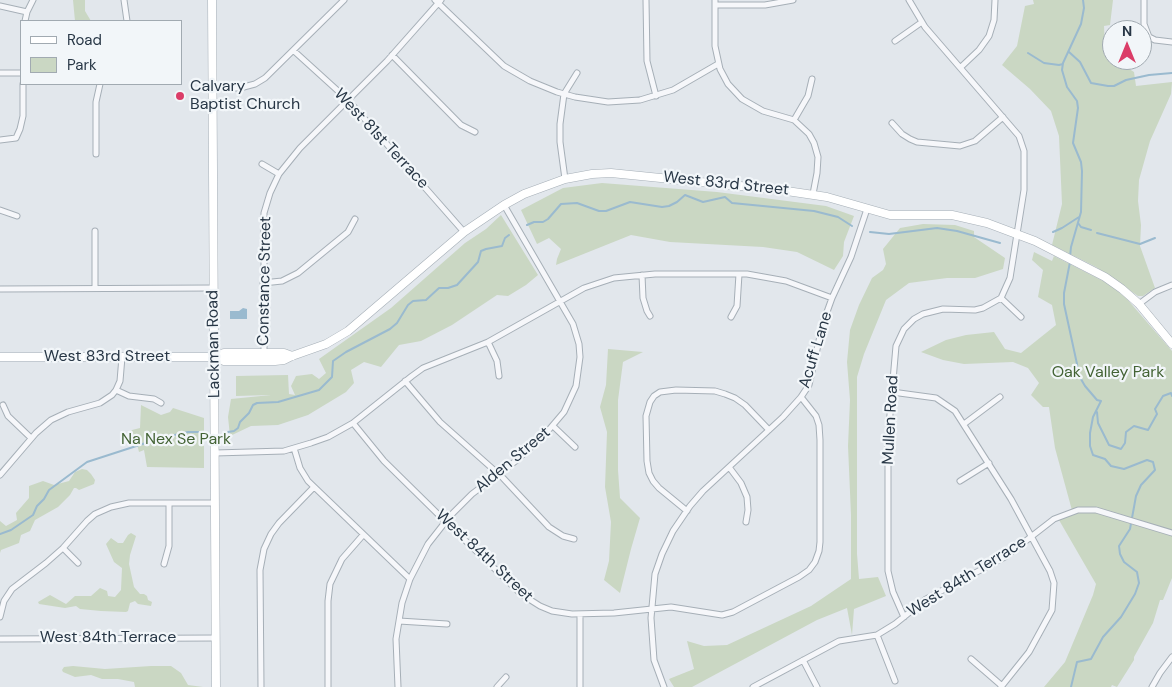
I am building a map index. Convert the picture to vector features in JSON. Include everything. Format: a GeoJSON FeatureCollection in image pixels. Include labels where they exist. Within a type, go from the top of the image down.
{"type":"FeatureCollection","features":[{"type":"Feature","properties":{"kind":"street"},"geometry":{"type":"LineString","coordinates":[[25,20],[33,0]]}},
{"type":"Feature","properties":{"kind":"street"},"geometry":{"type":"LineString","coordinates":[[124,0],[127,20]]}},
{"type":"Feature","properties":{"kind":"street","name":"Lackman Road"},"geometry":{"type":"LineString","coordinates":[[212,0],[216,687]]}},
{"type":"Feature","properties":{"kind":"street"},"geometry":{"type":"LineString","coordinates":[[213,88],[240,88],[255,84],[265,78],[344,0]]}},
{"type":"Feature","properties":{"kind":"street"},"geometry":{"type":"LineString","coordinates":[[646,0],[647,61],[656,96]]}},
{"type":"Feature","properties":{"kind":"street"},"geometry":{"type":"LineString","coordinates":[[793,0],[765,5],[715,3],[716,46],[718,64],[728,84],[742,99],[763,111],[794,120],[809,134],[817,152],[818,163],[812,194]]}},
{"type":"Feature","properties":{"kind":"street"},"geometry":{"type":"LineString","coordinates":[[909,0],[922,22],[1019,136],[1024,151],[1024,190],[1008,284],[1001,298],[1021,317]]}},
{"type":"Feature","properties":{"kind":"street"},"geometry":{"type":"LineString","coordinates":[[961,67],[979,50],[989,36],[994,20],[995,0]]}},
{"type":"Feature","properties":{"kind":"street"},"geometry":{"type":"LineString","coordinates":[[1144,0],[1144,24],[1149,36],[1155,40],[1172,42]]}},
{"type":"Feature","properties":{"kind":"street"},"geometry":{"type":"LineString","coordinates":[[438,1],[504,66],[530,81],[564,94],[592,101],[640,100],[656,96],[685,84],[718,64]]}},
{"type":"Feature","properties":{"kind":"street","name":"Constance Street"},"geometry":{"type":"LineString","coordinates":[[264,357],[264,213],[270,192],[279,174],[300,148],[392,55],[438,1]]}},
{"type":"Feature","properties":{"kind":"street"},"geometry":{"type":"LineString","coordinates":[[0,6],[27,12]]}},
{"type":"Feature","properties":{"kind":"street"},"geometry":{"type":"LineString","coordinates":[[895,41],[922,22]]}},
{"type":"Feature","properties":{"kind":"street","name":"West 81st Terrace"},"geometry":{"type":"LineString","coordinates":[[294,51],[348,100],[464,232]]}},
{"type":"Feature","properties":{"kind":"street"},"geometry":{"type":"LineString","coordinates":[[392,55],[461,125],[475,132]]}},
{"type":"Feature","properties":{"kind":"street"},"geometry":{"type":"LineString","coordinates":[[0,73],[20,73]]}},
{"type":"Feature","properties":{"kind":"street"},"geometry":{"type":"LineString","coordinates":[[565,179],[560,142],[560,124],[564,94],[577,73]]}},
{"type":"Feature","properties":{"kind":"street"},"geometry":{"type":"LineString","coordinates":[[794,120],[808,96],[812,79]]}},
{"type":"Feature","properties":{"kind":"street"},"geometry":{"type":"LineString","coordinates":[[0,140],[16,138],[20,129],[23,116],[23,85]]}},
{"type":"Feature","properties":{"kind":"street"},"geometry":{"type":"LineString","coordinates":[[96,154],[96,102],[100,85]]}},
{"type":"Feature","properties":{"kind":"street"},"geometry":{"type":"LineString","coordinates":[[892,122],[902,134],[917,142],[960,146],[975,141],[1003,117]]}},
{"type":"Feature","properties":{"kind":"street"},"geometry":{"type":"LineString","coordinates":[[262,164],[279,174]]}},
{"type":"Feature","properties":{"kind":"street","name":"West 83rd Street"},"geometry":{"type":"LineString","coordinates":[[0,357],[214,357],[224,361],[264,357],[284,360],[326,344],[348,331],[464,232],[504,205],[532,191],[565,179],[592,174],[627,174],[812,194],[867,209],[899,215],[952,215],[987,223],[1018,234],[1087,267],[1111,281],[1140,304],[1172,344]]}},
{"type":"Feature","properties":{"kind":"street","name":"Alden Street"},"geometry":{"type":"LineString","coordinates":[[398,687],[396,660],[402,603],[410,579],[428,544],[445,521],[472,494],[517,460],[553,426],[571,399],[579,372],[580,357],[572,324],[504,205]]}},
{"type":"Feature","properties":{"kind":"street","name":"Acuff Lane"},"geometry":{"type":"LineString","coordinates":[[664,687],[654,660],[651,609],[655,574],[662,554],[673,531],[703,491],[769,430],[801,397],[809,385],[819,335],[832,298],[851,257],[867,209]]}},
{"type":"Feature","properties":{"kind":"street"},"geometry":{"type":"LineString","coordinates":[[0,210],[18,216]]}},
{"type":"Feature","properties":{"kind":"street"},"geometry":{"type":"LineString","coordinates":[[263,283],[282,281],[298,273],[348,232],[355,219]]}},
{"type":"Feature","properties":{"kind":"street"},"geometry":{"type":"LineString","coordinates":[[95,231],[95,288]]}},
{"type":"Feature","properties":{"kind":"street"},"geometry":{"type":"LineString","coordinates":[[731,318],[737,306],[739,274]]}},
{"type":"Feature","properties":{"kind":"street"},"geometry":{"type":"LineString","coordinates":[[215,453],[272,452],[294,448],[328,437],[353,423],[424,368],[488,342],[559,301],[584,288],[601,282],[631,275],[739,274],[786,281],[832,298]]}},
{"type":"Feature","properties":{"kind":"street"},"geometry":{"type":"LineString","coordinates":[[642,275],[645,305],[650,316]]}},
{"type":"Feature","properties":{"kind":"street"},"geometry":{"type":"LineString","coordinates":[[1140,304],[1155,292],[1172,284]]}},
{"type":"Feature","properties":{"kind":"street"},"geometry":{"type":"LineString","coordinates":[[0,289],[214,288]]}},
{"type":"Feature","properties":{"kind":"street","name":"Mullen Road"},"geometry":{"type":"LineString","coordinates":[[904,616],[892,592],[888,571],[888,437],[896,346],[899,337],[910,322],[919,316],[933,310],[983,308],[1001,298]]}},
{"type":"Feature","properties":{"kind":"street"},"geometry":{"type":"LineString","coordinates":[[488,342],[497,361],[499,376]]}},
{"type":"Feature","properties":{"kind":"street"},"geometry":{"type":"LineString","coordinates":[[0,475],[31,438],[56,417],[76,409],[100,403],[116,390],[121,376],[122,357]]}},
{"type":"Feature","properties":{"kind":"street"},"geometry":{"type":"LineString","coordinates":[[405,381],[440,422],[498,474],[550,527],[562,536],[574,539]]}},
{"type":"Feature","properties":{"kind":"street"},"geometry":{"type":"LineString","coordinates":[[116,390],[132,397],[154,400],[161,403]]}},
{"type":"Feature","properties":{"kind":"street"},"geometry":{"type":"LineString","coordinates":[[687,510],[659,488],[649,473],[646,416],[652,394],[676,390],[715,391],[725,394],[745,405],[769,430]]}},
{"type":"Feature","properties":{"kind":"street"},"geometry":{"type":"LineString","coordinates":[[892,392],[936,398],[955,411],[1011,499],[1050,571],[1054,583],[1052,610],[1029,652],[1002,687],[971,659]]}},
{"type":"Feature","properties":{"kind":"street","name":"West 84th Street"},"geometry":{"type":"LineString","coordinates":[[353,423],[384,461],[530,601],[552,611],[580,614],[614,613],[671,607],[722,615],[809,570],[815,562],[819,551],[820,440],[816,416],[801,397]]}},
{"type":"Feature","properties":{"kind":"street"},"geometry":{"type":"LineString","coordinates":[[964,424],[1000,397]]}},
{"type":"Feature","properties":{"kind":"street"},"geometry":{"type":"LineString","coordinates":[[3,405],[8,416],[31,438]]}},
{"type":"Feature","properties":{"kind":"street"},"geometry":{"type":"LineString","coordinates":[[553,426],[575,447]]}},
{"type":"Feature","properties":{"kind":"street"},"geometry":{"type":"LineString","coordinates":[[294,448],[300,468],[314,487],[410,579]]}},
{"type":"Feature","properties":{"kind":"street"},"geometry":{"type":"LineString","coordinates":[[960,481],[989,462]]}},
{"type":"Feature","properties":{"kind":"street"},"geometry":{"type":"LineString","coordinates":[[729,467],[742,483],[747,496],[748,510],[746,522]]}},
{"type":"Feature","properties":{"kind":"street"},"geometry":{"type":"LineString","coordinates":[[261,687],[260,570],[264,549],[278,524],[314,487]]}},
{"type":"Feature","properties":{"kind":"street"},"geometry":{"type":"LineString","coordinates":[[164,564],[169,546],[169,503]]}},
{"type":"Feature","properties":{"kind":"street"},"geometry":{"type":"LineString","coordinates":[[0,617],[4,600],[12,589],[63,548],[87,521],[106,509],[129,504],[215,503]]}},
{"type":"Feature","properties":{"kind":"street","name":"West 84th Terrace"},"geometry":{"type":"LineString","coordinates":[[753,687],[839,641],[877,635],[926,599],[1005,557],[1054,519],[1078,510],[1096,510],[1172,534]]}},
{"type":"Feature","properties":{"kind":"street"},"geometry":{"type":"LineString","coordinates":[[328,687],[328,601],[330,584],[342,559],[363,535]]}},
{"type":"Feature","properties":{"kind":"street"},"geometry":{"type":"LineString","coordinates":[[63,548],[78,563]]}},
{"type":"Feature","properties":{"kind":"street"},"geometry":{"type":"LineString","coordinates":[[580,614],[580,687]]}},
{"type":"Feature","properties":{"kind":"street"},"geometry":{"type":"LineString","coordinates":[[399,620],[447,624]]}},
{"type":"Feature","properties":{"kind":"street"},"geometry":{"type":"LineString","coordinates":[[877,635],[895,681]]}},
{"type":"Feature","properties":{"kind":"street","name":"West 84th Terrace"},"geometry":{"type":"LineString","coordinates":[[0,638],[216,638]]}},
{"type":"Feature","properties":{"kind":"street"},"geometry":{"type":"LineString","coordinates":[[1152,687],[1172,657]]}},
{"type":"Feature","properties":{"kind":"street"},"geometry":{"type":"LineString","coordinates":[[803,660],[817,687]]}},
{"type":"Feature","properties":{"kind":"street"},"geometry":{"type":"LineString","coordinates":[[497,687],[506,677]]}},
{"type":"Feature","properties":{"kind":"green space"},"geometry":{"type":"Polygon","coordinates":[[[73,0],[85,0],[85,11],[90,20],[75,20],[73,0]]]}},
{"type":"Feature","properties":{"kind":"green space"},"geometry":{"type":"Polygon","coordinates":[[[1033,0],[1113,0],[1111,20],[1102,20],[1102,70],[1131,70],[1134,72],[1136,86],[1172,82],[1171,94],[1150,141],[1139,180],[1140,246],[1155,288],[1143,296],[1138,296],[1096,267],[1052,245],[1062,204],[1059,136],[1051,111],[1030,89],[1002,65],[1017,46],[1025,6],[1034,4],[1033,0]]]}},
{"type":"Feature","properties":{"kind":"green space"},"geometry":{"type":"Polygon","coordinates":[[[602,183],[717,192],[826,206],[854,216],[844,242],[843,256],[834,270],[797,252],[763,247],[670,242],[631,235],[556,265],[561,249],[549,238],[537,244],[521,210],[563,188],[602,183]]]}},
{"type":"Feature","properties":{"kind":"green space"},"geometry":{"type":"Polygon","coordinates":[[[501,215],[538,275],[526,285],[508,296],[497,295],[452,325],[421,341],[399,345],[381,367],[364,362],[351,370],[354,383],[346,392],[308,415],[278,425],[251,426],[230,436],[228,417],[231,399],[271,395],[236,396],[236,376],[288,375],[289,394],[295,395],[291,386],[296,376],[312,374],[319,379],[326,373],[319,359],[391,308],[465,243],[486,229],[501,215]]]}},
{"type":"Feature","properties":{"kind":"green space"},"geometry":{"type":"Polygon","coordinates":[[[923,224],[955,225],[974,231],[974,237],[1005,258],[1003,269],[975,278],[947,278],[909,283],[886,300],[864,354],[857,377],[857,554],[859,579],[878,577],[886,596],[854,609],[852,635],[847,608],[817,620],[692,687],[674,687],[669,679],[694,669],[687,641],[704,646],[727,645],[811,606],[851,579],[848,446],[850,400],[847,362],[850,330],[872,278],[883,270],[886,264],[883,249],[900,228],[923,224]]]}},
{"type":"Feature","properties":{"kind":"green space","name":"Oak Valley Park"},"geometry":{"type":"Polygon","coordinates":[[[1034,252],[1052,261],[1054,256],[1109,284],[1127,299],[1172,351],[1172,578],[1163,600],[1160,600],[1153,623],[1134,660],[1117,687],[1112,685],[1111,687],[1044,687],[1065,662],[1096,584],[1059,520],[1073,514],[1055,448],[1049,407],[1043,407],[1031,395],[1039,383],[1028,368],[1013,362],[964,364],[943,360],[921,352],[946,340],[966,335],[994,332],[1005,349],[1021,353],[1056,325],[1052,305],[1038,297],[1043,270],[1032,260],[1034,252]]]}},
{"type":"Feature","properties":{"kind":"green space"},"geometry":{"type":"Polygon","coordinates":[[[608,349],[643,352],[623,362],[618,400],[620,498],[640,518],[620,593],[604,580],[609,561],[611,522],[605,487],[607,432],[600,407],[606,385],[608,349]]]}},
{"type":"Feature","properties":{"kind":"green space","name":"Na Nex Se Park"},"geometry":{"type":"Polygon","coordinates":[[[141,405],[161,415],[170,412],[173,408],[204,418],[204,468],[147,467],[144,450],[139,452],[131,432],[140,428],[141,405]]]}},
{"type":"Feature","properties":{"kind":"green space"},"geometry":{"type":"Polygon","coordinates":[[[82,469],[87,470],[91,474],[95,480],[94,484],[79,490],[74,488],[58,507],[35,520],[30,531],[21,535],[19,543],[1,550],[0,553],[0,521],[6,526],[17,520],[16,513],[29,498],[29,486],[43,481],[54,485],[69,481],[75,472],[82,469]]]}},
{"type":"Feature","properties":{"kind":"green space"},"geometry":{"type":"Polygon","coordinates":[[[131,533],[136,536],[129,564],[134,587],[140,594],[147,596],[148,600],[152,602],[151,606],[138,604],[135,601],[130,603],[126,612],[80,609],[76,606],[65,608],[39,604],[38,602],[50,595],[66,604],[75,596],[91,596],[100,588],[107,591],[108,596],[115,597],[121,590],[122,568],[114,562],[106,544],[111,538],[118,543],[123,543],[131,533]]]}},
{"type":"Feature","properties":{"kind":"green space"},"geometry":{"type":"Polygon","coordinates":[[[171,666],[181,673],[188,685],[203,687],[135,687],[134,682],[102,679],[91,675],[75,677],[62,670],[64,667],[105,669],[171,666]]]}},
{"type":"Feature","properties":{"kind":"water"},"geometry":{"type":"Polygon","coordinates":[[[243,308],[247,309],[247,319],[230,319],[230,311],[239,311],[243,308]]]}},
{"type":"Feature","properties":{"kind":"waterway"},"geometry":{"type":"LineString","coordinates":[[1070,257],[1081,212],[1082,171],[1081,162],[1073,143],[1078,108],[1077,101],[1067,87],[1062,70],[1063,63],[1081,24],[1084,8],[1083,0]]}},
{"type":"Feature","properties":{"kind":"waterway"},"geometry":{"type":"LineString","coordinates":[[1069,52],[1080,62],[1091,83],[1114,86],[1126,80],[1172,73]]}},
{"type":"Feature","properties":{"kind":"waterway"},"geometry":{"type":"LineString","coordinates":[[1028,53],[1044,63],[1063,64]]}},
{"type":"Feature","properties":{"kind":"waterway"},"geometry":{"type":"LineString","coordinates":[[527,225],[534,222],[543,222],[548,219],[561,204],[577,203],[599,211],[606,211],[630,202],[662,207],[677,202],[685,195],[703,202],[725,197],[732,203],[814,211],[838,217],[852,226]]}},
{"type":"Feature","properties":{"kind":"waterway"},"geometry":{"type":"LineString","coordinates":[[1053,232],[1079,217]]}},
{"type":"Feature","properties":{"kind":"waterway"},"geometry":{"type":"LineString","coordinates":[[1078,223],[1081,227],[1091,230]]}},
{"type":"Feature","properties":{"kind":"waterway"},"geometry":{"type":"LineString","coordinates":[[870,232],[889,234],[937,228],[957,231],[1000,243]]}},
{"type":"Feature","properties":{"kind":"waterway"},"geometry":{"type":"LineString","coordinates":[[1097,233],[1140,244],[1155,238]]}},
{"type":"Feature","properties":{"kind":"waterway"},"geometry":{"type":"LineString","coordinates":[[228,432],[238,428],[240,422],[249,413],[253,405],[257,403],[278,402],[319,390],[332,377],[333,361],[390,329],[397,323],[408,305],[413,301],[426,300],[439,288],[457,285],[478,262],[481,251],[502,246],[505,238],[509,235]]}},
{"type":"Feature","properties":{"kind":"waterway"},"geometry":{"type":"LineString","coordinates":[[1070,262],[1064,293],[1064,304],[1078,374],[1085,386],[1097,400],[1101,401],[1093,417],[1090,433],[1090,446],[1093,455],[1105,459],[1111,466],[1124,469],[1147,460],[1153,462],[1155,470],[1141,485],[1136,496],[1130,529],[1119,546],[1124,562],[1137,572],[1139,583],[1135,594],[1121,617],[1103,637],[1091,659],[1077,662],[1071,687]]}},
{"type":"Feature","properties":{"kind":"waterway"},"geometry":{"type":"LineString","coordinates":[[1097,412],[1098,423],[1109,445],[1121,449],[1125,443],[1126,432],[1134,426],[1148,430],[1157,414],[1155,409],[1163,396],[1171,393],[1172,396]]}},
{"type":"Feature","properties":{"kind":"waterway"},"geometry":{"type":"LineString","coordinates":[[0,534],[11,530],[33,515],[49,490],[87,462],[161,438],[188,432],[202,432]]}},
{"type":"Feature","properties":{"kind":"place","name":"Calvary Baptist Church"},"geometry":{"type":"Point","coordinates":[180,96]}}]}
